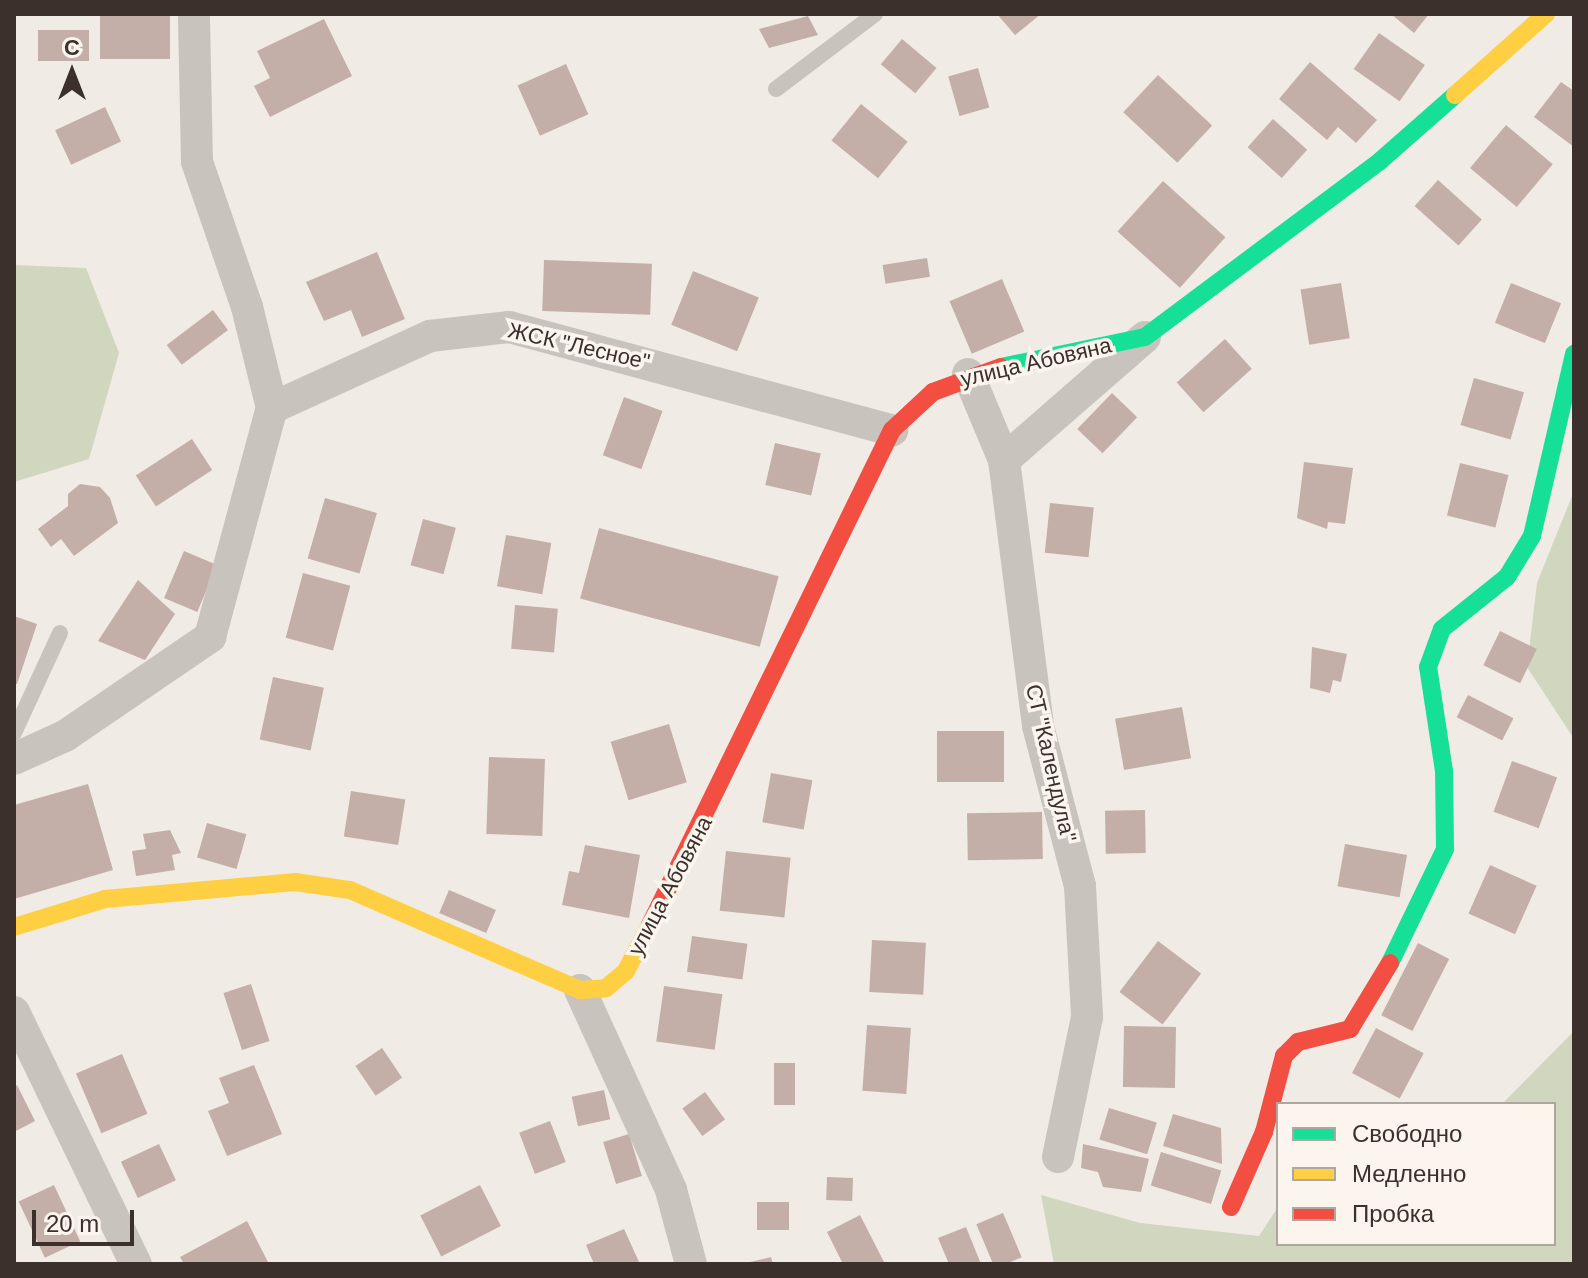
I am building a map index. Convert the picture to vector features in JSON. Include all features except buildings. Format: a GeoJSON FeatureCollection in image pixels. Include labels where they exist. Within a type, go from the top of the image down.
{"type":"FeatureCollection","features":[{"type":"Feature","properties":{"kind":"street"},"geometry":{"type":"LineString","coordinates":[[14,759],[65,736],[210,637],[272,408],[247,307],[197,162],[194,14]]}},
{"type":"Feature","properties":{"kind":"street","name":"улица Абовяна"},"geometry":{"type":"LineString","coordinates":[[580,990],[606,988],[626,971],[749,734],[892,430],[933,392],[968,374],[1145,337],[1380,161],[1546,14]]}},
{"type":"Feature","properties":{"kind":"street","name":"ЖСК \"Лесное\""},"geometry":{"type":"LineString","coordinates":[[272,408],[430,336],[509,327],[892,430]]}},
{"type":"Feature","properties":{"kind":"street"},"geometry":{"type":"LineString","coordinates":[[1004,460],[1145,337]]}},
{"type":"Feature","properties":{"kind":"street"},"geometry":{"type":"LineString","coordinates":[[1231,1207],[1264,1132],[1284,1056],[1298,1042],[1350,1029],[1413,924],[1445,849],[1444,771],[1428,667],[1442,629],[1507,577],[1532,536],[1574,354]]}},
{"type":"Feature","properties":{"kind":"street","name":"СТ \"Календула\""},"geometry":{"type":"LineString","coordinates":[[968,374],[1004,460],[1038,726],[1080,886],[1087,1017],[1058,1157]]}},
{"type":"Feature","properties":{"kind":"street"},"geometry":{"type":"LineString","coordinates":[[14,927],[105,899],[295,882],[350,890],[580,990],[671,1190],[691,1264]]}},
{"type":"Feature","properties":{"kind":"street"},"geometry":{"type":"LineString","coordinates":[[14,1012],[136,1264]]}},
{"type":"Feature","properties":{"kind":"lane"},"geometry":{"type":"LineString","coordinates":[[776,89],[875,14]]}},
{"type":"Feature","properties":{"kind":"lane"},"geometry":{"type":"LineString","coordinates":[[14,733],[60,633]]}},
{"type":"Feature","properties":{"kind":"green space"},"geometry":{"type":"Polygon","coordinates":[[[14,265],[86,268],[119,353],[89,459],[14,482],[14,265]]]}},
{"type":"Feature","properties":{"kind":"green space"},"geometry":{"type":"Polygon","coordinates":[[[1574,491],[1574,739],[1527,667],[1537,583],[1574,491]]]}},
{"type":"Feature","properties":{"kind":"green space"},"geometry":{"type":"Polygon","coordinates":[[[1574,1031],[1574,1264],[1054,1264],[1041,1195],[1140,1223],[1259,1236],[1276,1210],[1276,1246],[1556,1246],[1556,1102],[1504,1102],[1574,1031]]]}},
{"type":"Feature","properties":{"kind":"traffic: fast"},"geometry":{"type":"LineString","coordinates":[[1001,367],[1145,337],[1380,161],[1455,95]]}},
{"type":"Feature","properties":{"kind":"traffic: fast"},"geometry":{"type":"LineString","coordinates":[[1390,963],[1445,849],[1444,771],[1428,667],[1442,629],[1507,577],[1532,536],[1574,354]]}},
{"type":"Feature","properties":{"kind":"traffic: slow"},"geometry":{"type":"LineString","coordinates":[[1455,95],[1546,14]]}},
{"type":"Feature","properties":{"kind":"traffic: slow"},"geometry":{"type":"LineString","coordinates":[[14,927],[105,899],[295,882],[350,890],[580,990],[606,988],[626,971],[650,925]]}},
{"type":"Feature","properties":{"kind":"traffic: jam"},"geometry":{"type":"LineString","coordinates":[[650,925],[892,430],[933,392],[1001,367]]}},
{"type":"Feature","properties":{"kind":"traffic: jam"},"geometry":{"type":"LineString","coordinates":[[1231,1207],[1264,1132],[1284,1056],[1298,1042],[1350,1029],[1390,963]]}}]}
